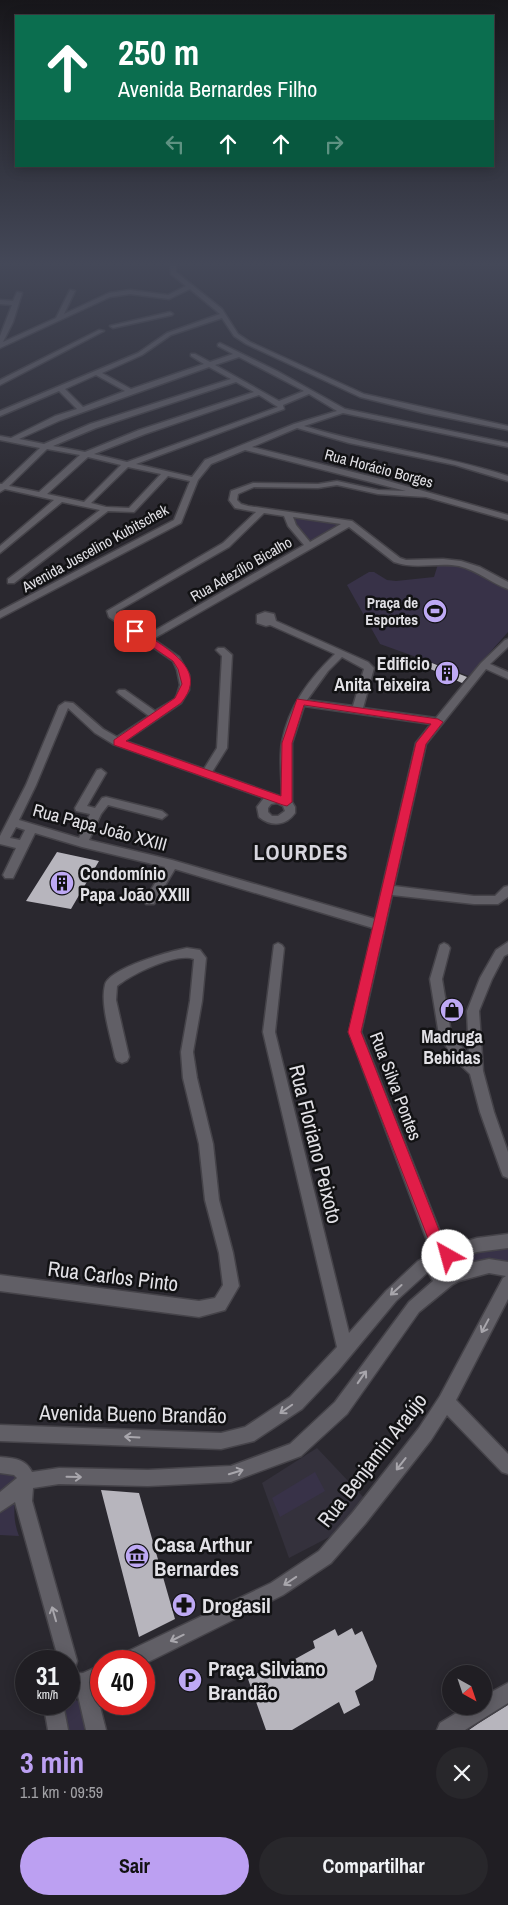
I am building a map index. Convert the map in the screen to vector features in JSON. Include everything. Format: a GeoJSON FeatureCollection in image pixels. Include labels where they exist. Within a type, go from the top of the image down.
{"type":"FeatureCollection","features":[{"type":"Feature","properties":{"kind":"street"},"geometry":{"type":"LineString","coordinates":[[0,383],[72,346]]}},
{"type":"Feature","properties":{"kind":"street"},"geometry":{"type":"LineString","coordinates":[[0,414],[140,354],[151,346]]}},
{"type":"Feature","properties":{"kind":"street"},"geometry":{"type":"LineString","coordinates":[[222,346],[343,411],[508,445]]}},
{"type":"Feature","properties":{"kind":"street"},"geometry":{"type":"LineString","coordinates":[[254,346],[347,390],[385,403],[508,428]]}},
{"type":"Feature","properties":{"kind":"street"},"geometry":{"type":"LineString","coordinates":[[12,440],[58,418],[130,391],[240,354]]}},
{"type":"Feature","properties":{"kind":"street"},"geometry":{"type":"LineString","coordinates":[[86,504],[125,464],[282,408],[279,404],[194,355]]}},
{"type":"Feature","properties":{"kind":"street"},"geometry":{"type":"LineString","coordinates":[[96,373],[130,391]]}},
{"type":"Feature","properties":{"kind":"street"},"geometry":{"type":"LineString","coordinates":[[1,487],[46,446],[93,426],[235,380]]}},
{"type":"Feature","properties":{"kind":"street"},"geometry":{"type":"LineString","coordinates":[[60,388],[82,410]]}},
{"type":"Feature","properties":{"kind":"street"},"geometry":{"type":"LineString","coordinates":[[279,404],[308,392]]}},
{"type":"Feature","properties":{"kind":"street"},"geometry":{"type":"LineString","coordinates":[[41,495],[86,454],[142,432],[259,393]]}},
{"type":"Feature","properties":{"kind":"street"},"geometry":{"type":"LineString","coordinates":[[373,417],[385,403]]}},
{"type":"Feature","properties":{"kind":"street","name":"Avenida Juscelino Kubitschek"},"geometry":{"type":"LineString","coordinates":[[0,616],[178,521],[194,480],[208,462],[297,426],[343,411]]}},
{"type":"Feature","properties":{"kind":"street"},"geometry":{"type":"LineString","coordinates":[[297,426],[317,433],[469,466],[508,479]]}},
{"type":"Feature","properties":{"kind":"street"},"geometry":{"type":"LineString","coordinates":[[0,438],[86,454],[194,480]]}},
{"type":"Feature","properties":{"kind":"street","name":"Rua Horácio Borges"},"geometry":{"type":"LineString","coordinates":[[243,447],[378,481],[394,490],[426,495],[508,518]]}},
{"type":"Feature","properties":{"kind":"street"},"geometry":{"type":"LineString","coordinates":[[1,487],[106,509],[131,510],[167,473]]}},
{"type":"Feature","properties":{"kind":"street"},"geometry":{"type":"LineString","coordinates":[[372,491],[381,487],[378,481]]}},
{"type":"Feature","properties":{"kind":"street"},"geometry":{"type":"LineString","coordinates":[[394,490],[372,491],[342,484],[318,486],[272,484],[253,486],[234,493],[233,500],[238,506],[349,523],[405,564],[456,563],[478,568],[508,586]]}},
{"type":"Feature","properties":{"kind":"street"},"geometry":{"type":"LineString","coordinates":[[0,550],[60,499]]}},
{"type":"Feature","properties":{"kind":"street"},"geometry":{"type":"LineString","coordinates":[[11,581],[106,509]]}},
{"type":"Feature","properties":{"kind":"street"},"geometry":{"type":"LineString","coordinates":[[118,742],[178,701],[185,690],[186,679],[183,669],[176,659],[112,615],[111,611],[226,545],[262,510]]}},
{"type":"Feature","properties":{"kind":"street"},"geometry":{"type":"LineString","coordinates":[[287,513],[292,526],[309,546]]}},
{"type":"Feature","properties":{"kind":"street","name":"Rua Adezílio Bicalho"},"geometry":{"type":"LineString","coordinates":[[147,639],[349,523]]}},
{"type":"Feature","properties":{"kind":"street"},"geometry":{"type":"LineString","coordinates":[[271,622],[365,664],[369,668],[358,711]]}},
{"type":"Feature","properties":{"kind":"street","name":"Rua Silva Pontes"},"geometry":{"type":"LineString","coordinates":[[451,1276],[437,1273],[440,1258],[438,1246],[355,1032],[421,743],[484,665],[508,642]]}},
{"type":"Feature","properties":{"kind":"street"},"geometry":{"type":"LineString","coordinates":[[206,774],[222,748],[227,656],[220,650]]}},
{"type":"Feature","properties":{"kind":"street"},"geometry":{"type":"LineString","coordinates":[[22,845],[3,841],[34,777],[62,708],[65,705],[70,705],[99,731],[118,742],[282,801],[287,743],[300,702],[325,669],[342,654]]}},
{"type":"Feature","properties":{"kind":"street"},"geometry":{"type":"LineString","coordinates":[[484,665],[508,676]]}},
{"type":"Feature","properties":{"kind":"street"},"geometry":{"type":"LineString","coordinates":[[122,692],[156,716]]}},
{"type":"Feature","properties":{"kind":"street"},"geometry":{"type":"LineString","coordinates":[[300,702],[438,722]]}},
{"type":"Feature","properties":{"kind":"street"},"geometry":{"type":"LineString","coordinates":[[97,812],[80,808],[101,773]]}},
{"type":"Feature","properties":{"kind":"street"},"geometry":{"type":"LineString","coordinates":[[82,843],[97,812],[106,801],[162,815]]}},
{"type":"Feature","properties":{"kind":"street","name":"Rua Papa João XXIII"},"geometry":{"type":"LineString","coordinates":[[13,822],[82,843],[172,864],[380,924]]}},
{"type":"Feature","properties":{"kind":"street"},"geometry":{"type":"LineString","coordinates":[[9,875],[32,827]]}},
{"type":"Feature","properties":{"kind":"street"},"geometry":{"type":"LineString","coordinates":[[150,901],[172,864]]}},
{"type":"Feature","properties":{"kind":"street"},"geometry":{"type":"LineString","coordinates":[[386,890],[474,900],[498,900],[508,890]]}},
{"type":"Feature","properties":{"kind":"street"},"geometry":{"type":"LineString","coordinates":[[506,1158],[487,1112],[476,1071],[473,1010],[486,978],[500,953],[508,947]]}},
{"type":"Feature","properties":{"kind":"street","name":"Rua Floriano Peixoto"},"geometry":{"type":"LineString","coordinates":[[278,948],[269,1032],[345,1348]]}},
{"type":"Feature","properties":{"kind":"street"},"geometry":{"type":"LineString","coordinates":[[444,948],[436,979],[445,1035],[458,1055],[476,1071]]}},
{"type":"Feature","properties":{"kind":"street","name":"Rua Carlos Pinto"},"geometry":{"type":"LineString","coordinates":[[0,1283],[199,1309],[220,1305],[231,1286],[226,1253],[212,1200],[206,1144],[190,1078],[187,1052],[196,1001],[200,958],[196,953],[178,954],[134,968],[118,976],[111,984],[110,1000],[122,1057]]}},
{"type":"Feature","properties":{"kind":"street","name":"Avenida Bueno Brandão"},"geometry":{"type":"LineString","coordinates":[[0,1433],[221,1441],[248,1435],[296,1402],[331,1366],[391,1296],[423,1266],[477,1245],[508,1241]]}},
{"type":"Feature","properties":{"kind":"street"},"geometry":{"type":"LineString","coordinates":[[0,1503],[26,1481],[59,1476],[148,1478],[231,1474],[295,1450],[341,1408],[414,1307],[451,1276],[489,1266],[508,1269]]}},
{"type":"Feature","properties":{"kind":"street","name":"Rua Benjamin Araújo"},"geometry":{"type":"LineString","coordinates":[[152,1650],[277,1589],[325,1557],[359,1518],[425,1434],[446,1402],[508,1283]]}},
{"type":"Feature","properties":{"kind":"street"},"geometry":{"type":"LineString","coordinates":[[446,1402],[508,1466]]}},
{"type":"Feature","properties":{"kind":"street"},"geometry":{"type":"LineString","coordinates":[[0,1466],[14,1466],[22,1469],[26,1474],[23,1501],[65,1650]]}},
{"type":"Feature","properties":{"kind":"street"},"geometry":{"type":"LineString","coordinates":[[80,1681],[96,1730]]}},
{"type":"Feature","properties":{"kind":"street"},"geometry":{"type":"LineString","coordinates":[[447,1730],[508,1692]]}},
{"type":"Feature","properties":{"kind":"street"},"geometry":{"type":"LineString","coordinates":[[55,1715],[58,1730]]}},
{"type":"Feature","properties":{"kind":"shaded area"},"geometry":{"type":"Polygon","coordinates":[[[290,516],[342,524],[310,544],[290,516]]]}},
{"type":"Feature","properties":{"kind":"shaded area","name":"Praça de Esportes"},"geometry":{"type":"Polygon","coordinates":[[[445,563],[473,569],[508,590],[508,632],[469,676],[380,644],[347,585],[369,572],[374,572],[387,580],[396,581],[434,577],[438,564],[445,563]]]}},
{"type":"Feature","properties":{"kind":"shaded area"},"geometry":{"type":"Polygon","coordinates":[[[508,1243],[508,1264],[464,1269],[460,1253],[508,1243]]]}},
{"type":"Feature","properties":{"kind":"shaded area"},"geometry":{"type":"Polygon","coordinates":[[[317,1448],[366,1500],[339,1532],[289,1558],[262,1483],[317,1448]]]}},
{"type":"Feature","properties":{"kind":"shaded area"},"geometry":{"type":"Polygon","coordinates":[[[0,1466],[21,1469],[14,1511],[19,1536],[0,1535],[0,1466]]]}},
{"type":"Feature","properties":{"kind":"shaded area"},"geometry":{"type":"Polygon","coordinates":[[[315,1472],[325,1491],[280,1517],[272,1498],[315,1472]]]}},
{"type":"Feature","properties":{"kind":"shaded area"},"geometry":{"type":"Polygon","coordinates":[[[80,1701],[82,1702],[87,1717],[84,1730],[68,1730],[64,1715],[80,1715],[80,1701]]]}},
{"type":"Feature","properties":{"kind":"building","name":"Edificio Anita Teixeira"},"geometry":{"type":"Polygon","coordinates":[[[432,663],[467,677],[462,683],[426,667],[432,663]]]}},
{"type":"Feature","properties":{"kind":"building","name":"Condomínio Papa João XXIII"},"geometry":{"type":"Polygon","coordinates":[[[57,852],[99,861],[71,909],[26,901],[57,852]]]}},
{"type":"Feature","properties":{"kind":"building","name":"Casa Arthur Bernardes"},"geometry":{"type":"Polygon","coordinates":[[[101,1490],[139,1493],[175,1619],[139,1637],[101,1490]]]}},
{"type":"Feature","properties":{"kind":"building"},"geometry":{"type":"Polygon","coordinates":[[[352,1628],[355,1635],[362,1631],[377,1666],[373,1680],[355,1691],[360,1705],[344,1714],[339,1702],[292,1730],[266,1730],[248,1679],[266,1668],[268,1674],[315,1648],[313,1641],[335,1629],[338,1636],[352,1628]]]}},
{"type":"Feature","properties":{"kind":"building"},"geometry":{"type":"Polygon","coordinates":[[[508,1705],[508,1730],[469,1730],[479,1723],[508,1705]]]}},
{"type":"Feature","properties":{"kind":"place","name":"Praça de Esportes"},"geometry":{"type":"Point","coordinates":[435,611]}},
{"type":"Feature","properties":{"kind":"place","name":"Edificio Anita Teixeira"},"geometry":{"type":"Point","coordinates":[447,673]}},
{"type":"Feature","properties":{"kind":"place","name":"Condomínio Papa João XXIII"},"geometry":{"type":"Point","coordinates":[62,883]}},
{"type":"Feature","properties":{"kind":"place","name":"Madruga Bebidas"},"geometry":{"type":"Point","coordinates":[452,1010]}},
{"type":"Feature","properties":{"kind":"place","name":"Casa Arthur Bernardes"},"geometry":{"type":"Point","coordinates":[137,1556]}},
{"type":"Feature","properties":{"kind":"place","name":"Drogasil"},"geometry":{"type":"Point","coordinates":[184,1605]}},
{"type":"Feature","properties":{"kind":"place","name":"Praça Silviano Brandão"},"geometry":{"type":"Point","coordinates":[190,1680]}},
{"type":"Feature","properties":{"kind":"district","name":"LOURDES"},"geometry":{"type":"Point","coordinates":[301,852]}},
{"type":"Feature","properties":{"kind":"route"},"geometry":{"type":"LineString","coordinates":[[135,631],[176,659],[183,669],[186,684],[183,695],[178,701],[118,742],[277,799],[287,802],[287,743],[300,702],[438,722],[421,743],[355,1032],[440,1251],[440,1256],[448,1256]]}}]}
